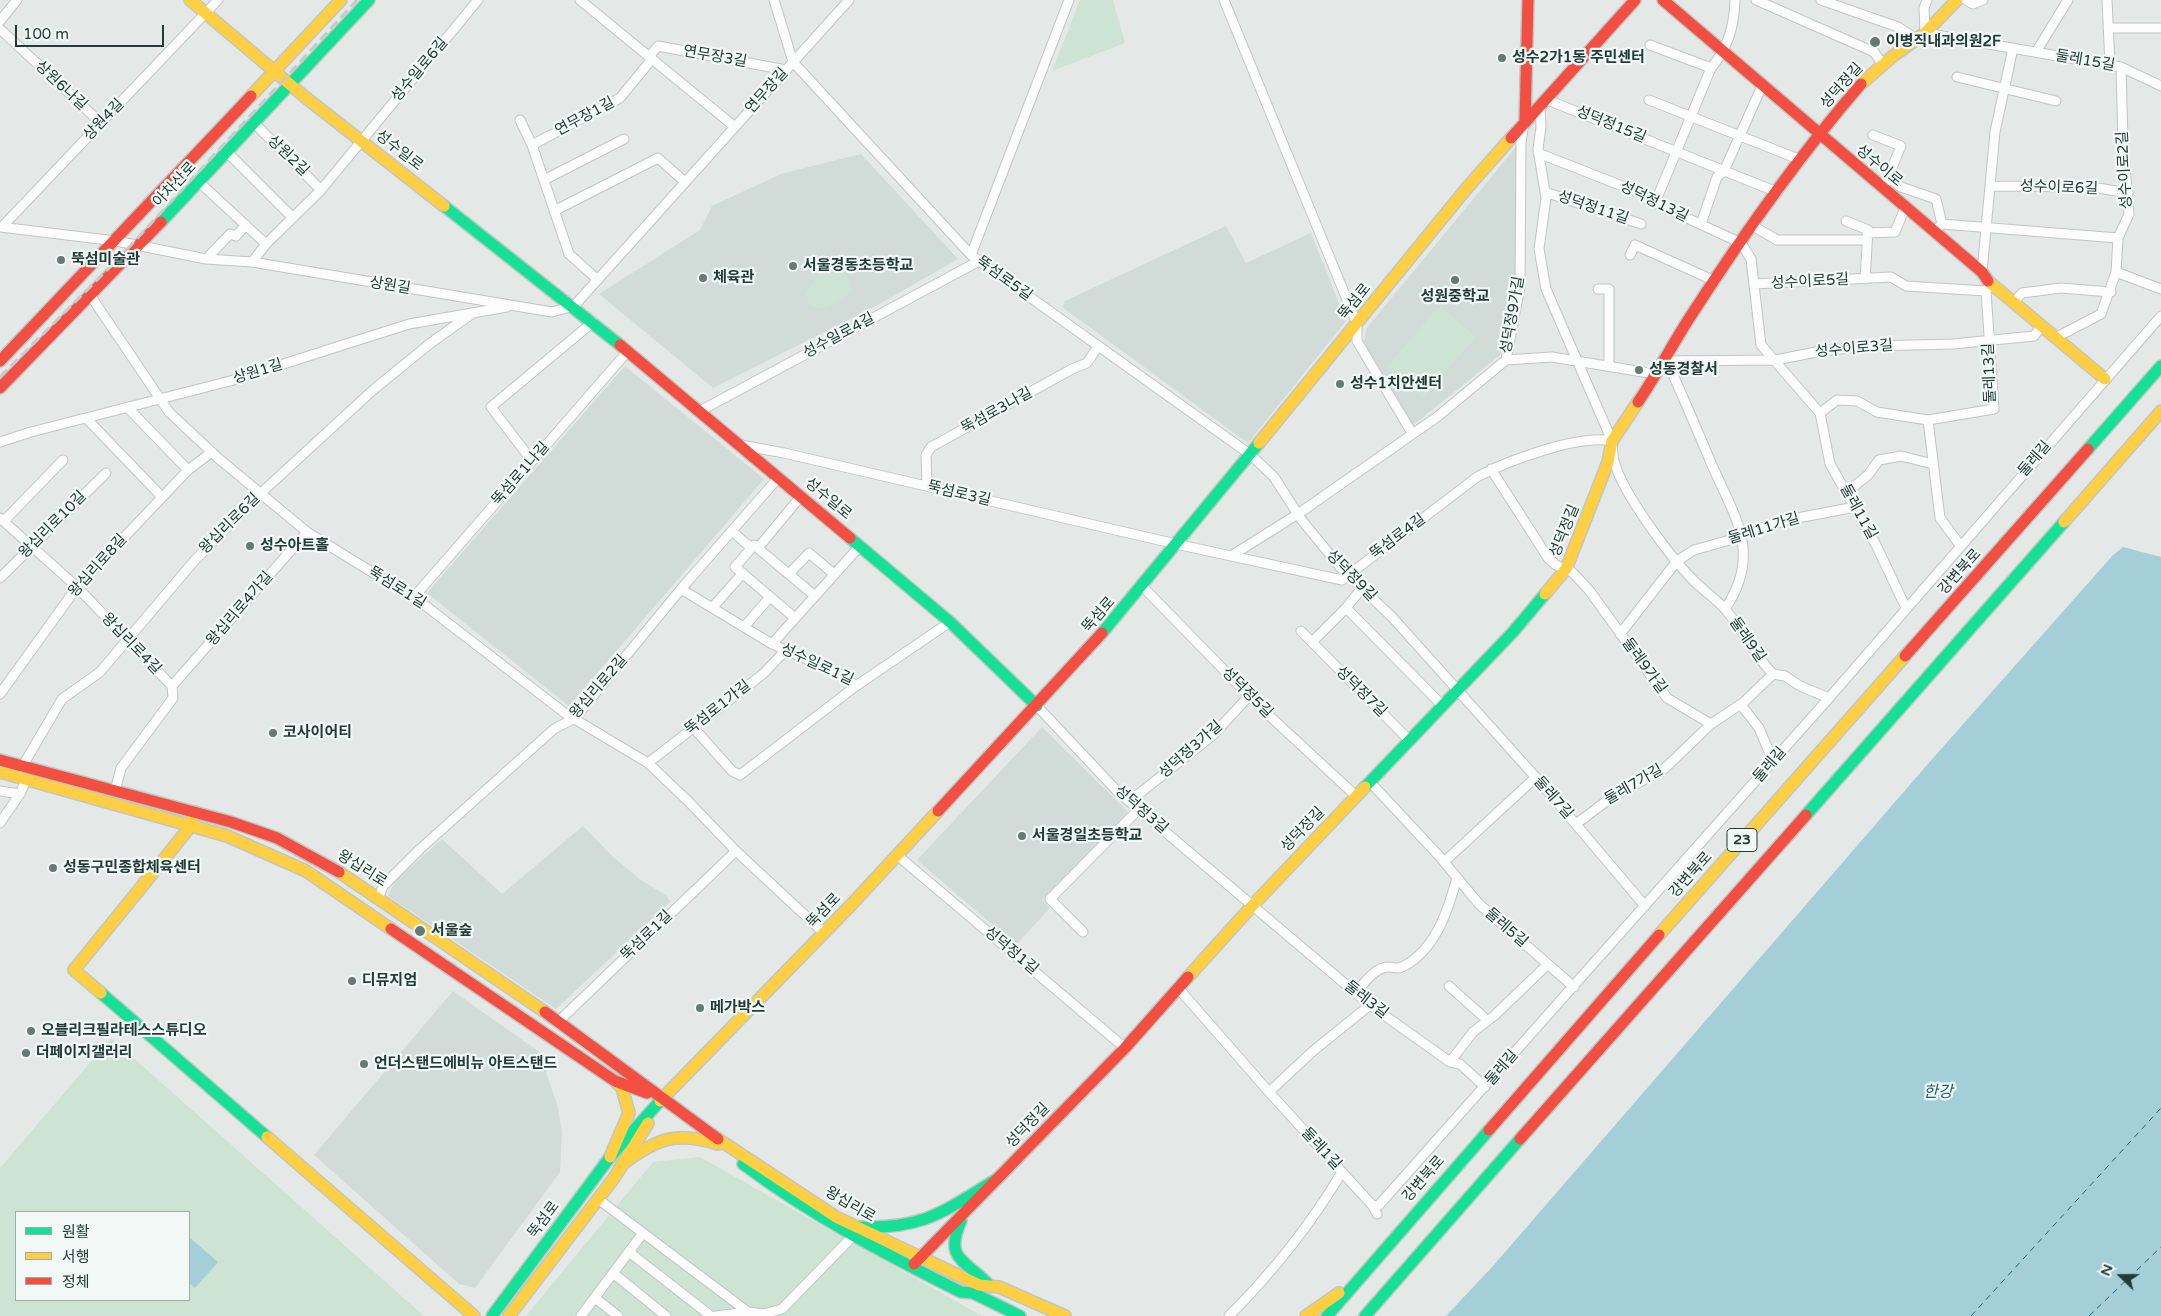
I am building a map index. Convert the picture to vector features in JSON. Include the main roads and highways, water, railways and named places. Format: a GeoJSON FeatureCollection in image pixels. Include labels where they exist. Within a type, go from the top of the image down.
{"type":"FeatureCollection","features":[{"type":"Feature","properties":{"kind":"main road","name":"성수일로"},"geometry":{"type":"LineString","coordinates":[[190,0],[274,72],[574,306],[741,445],[950,622],[1037,706]]}},
{"type":"Feature","properties":{"kind":"main road","name":"아차산로"},"geometry":{"type":"LineString","coordinates":[[0,361],[116,241],[340,0]]}},
{"type":"Feature","properties":{"kind":"main road","name":"아차산로"},"geometry":{"type":"LineString","coordinates":[[0,388],[199,182],[369,0]]}},
{"type":"Feature","properties":{"kind":"main road"},"geometry":{"type":"LineString","coordinates":[[1525,121],[1528,0]]}},
{"type":"Feature","properties":{"kind":"main road","name":"뚝섬로"},"geometry":{"type":"LineString","coordinates":[[492,1316],[610,1157],[662,1099],[824,933],[1037,706],[1142,586],[1251,455],[1466,189],[1635,0]]}},
{"type":"Feature","properties":{"kind":"main road","name":"성수이로"},"geometry":{"type":"LineString","coordinates":[[1663,0],[1905,208],[1938,228],[1982,272],[1989,288],[2013,303],[2105,379]]}},
{"type":"Feature","properties":{"kind":"main road","name":"성덕정길"},"geometry":{"type":"LineString","coordinates":[[912,1266],[1125,1048],[1252,906],[1513,632],[1566,569],[1608,462],[1612,441],[1715,281],[1777,192],[1862,83],[1921,36],[1957,0]]}},
{"type":"Feature","properties":{"kind":"main road","name":"강변북로"},"geometry":{"type":"LineString","coordinates":[[1327,1316],[1353,1284],[2161,366]]}},
{"type":"Feature","properties":{"kind":"main road","name":"23"},"geometry":{"type":"LineString","coordinates":[[1365,1316],[2161,411]]}},
{"type":"Feature","properties":{"kind":"main road","name":"왕십리로"},"geometry":{"type":"LineString","coordinates":[[0,760],[231,822],[277,838],[340,872],[379,897],[559,1021],[662,1099],[853,1232],[921,1257],[979,1285],[990,1286],[1007,1310],[1033,1316]]}},
{"type":"Feature","properties":{"kind":"main road","name":"왕십리로"},"geometry":{"type":"LineString","coordinates":[[0,772],[190,827],[228,836],[306,871],[615,1081],[662,1099],[769,1185],[961,1292],[973,1294],[1020,1316]]}},
{"type":"Feature","properties":{"kind":"main road"},"geometry":{"type":"LineString","coordinates":[[195,812],[190,827],[74,970],[474,1316]]}},
{"type":"Feature","properties":{"kind":"main road"},"geometry":{"type":"LineString","coordinates":[[610,1157],[629,1113],[621,1087],[615,1081]]}},
{"type":"Feature","properties":{"kind":"main road","name":"뚝섬로"},"geometry":{"type":"LineString","coordinates":[[510,1316],[624,1163],[662,1099]]}},
{"type":"Feature","properties":{"kind":"main road"},"geometry":{"type":"LineString","coordinates":[[624,1163],[647,1146],[667,1137],[703,1139],[719,1145]]}},
{"type":"Feature","properties":{"kind":"main road"},"geometry":{"type":"LineString","coordinates":[[853,1232],[906,1226],[928,1221],[954,1207],[997,1179]]}},
{"type":"Feature","properties":{"kind":"main road"},"geometry":{"type":"LineString","coordinates":[[968,1209],[955,1233],[954,1250],[964,1265],[983,1277],[990,1286],[1023,1296],[1065,1316]]}},
{"type":"Feature","properties":{"kind":"main road"},"geometry":{"type":"LineString","coordinates":[[1306,1316],[1353,1284]]}},
{"type":"Feature","properties":{"kind":"water","name":"한강"},"geometry":{"type":"Polygon","coordinates":[[[2123,547],[2161,557],[2161,1316],[1446,1316],[1493,1266],[1927,765],[2113,555],[2123,547]]]}},
{"type":"Feature","properties":{"kind":"water"},"geometry":{"type":"Polygon","coordinates":[[[190,1238],[218,1262],[195,1288],[190,1284],[190,1238]]]}},
{"type":"Feature","properties":{"kind":"railway"},"geometry":{"type":"LineString","coordinates":[[0,377],[120,257],[357,0]]}},
{"type":"Feature","properties":{"kind":"place","name":"이병직내과의원2F"},"geometry":{"type":"Point","coordinates":[1875,42]}},
{"type":"Feature","properties":{"kind":"place","name":"성수2가1동 주민센터"},"geometry":{"type":"Point","coordinates":[1502,58]}},
{"type":"Feature","properties":{"kind":"place","name":"뚝섬미술관"},"geometry":{"type":"Point","coordinates":[61,260]}},
{"type":"Feature","properties":{"kind":"place","name":"서울경동초등학교"},"geometry":{"type":"Point","coordinates":[793,266]}},
{"type":"Feature","properties":{"kind":"place","name":"체육관"},"geometry":{"type":"Point","coordinates":[703,278]}},
{"type":"Feature","properties":{"kind":"place","name":"성원중학교"},"geometry":{"type":"Point","coordinates":[1455,280]}},
{"type":"Feature","properties":{"kind":"place","name":"성동경찰서"},"geometry":{"type":"Point","coordinates":[1639,370]}},
{"type":"Feature","properties":{"kind":"place","name":"성수1치안센터"},"geometry":{"type":"Point","coordinates":[1340,384]}},
{"type":"Feature","properties":{"kind":"place","name":"성수아트홀"},"geometry":{"type":"Point","coordinates":[250,546]}},
{"type":"Feature","properties":{"kind":"place","name":"코사이어티"},"geometry":{"type":"Point","coordinates":[273,733]}},
{"type":"Feature","properties":{"kind":"place","name":"서울경일초등학교"},"geometry":{"type":"Point","coordinates":[1022,836]}},
{"type":"Feature","properties":{"kind":"place","name":"성동구민종합체육센터"},"geometry":{"type":"Point","coordinates":[53,868]}},
{"type":"Feature","properties":{"kind":"place","name":"서울숲"},"geometry":{"type":"Point","coordinates":[420,931]}},
{"type":"Feature","properties":{"kind":"place","name":"디뮤지엄"},"geometry":{"type":"Point","coordinates":[352,981]}},
{"type":"Feature","properties":{"kind":"place","name":"메가박스"},"geometry":{"type":"Point","coordinates":[700,1008]}},
{"type":"Feature","properties":{"kind":"place","name":"오블리크필라테스스튜디오"},"geometry":{"type":"Point","coordinates":[31,1031]}},
{"type":"Feature","properties":{"kind":"place","name":"더페이지갤러리"},"geometry":{"type":"Point","coordinates":[26,1053]}},
{"type":"Feature","properties":{"kind":"place","name":"언더스탠드에비뉴 아트스탠드"},"geometry":{"type":"Point","coordinates":[364,1064]}}]}
